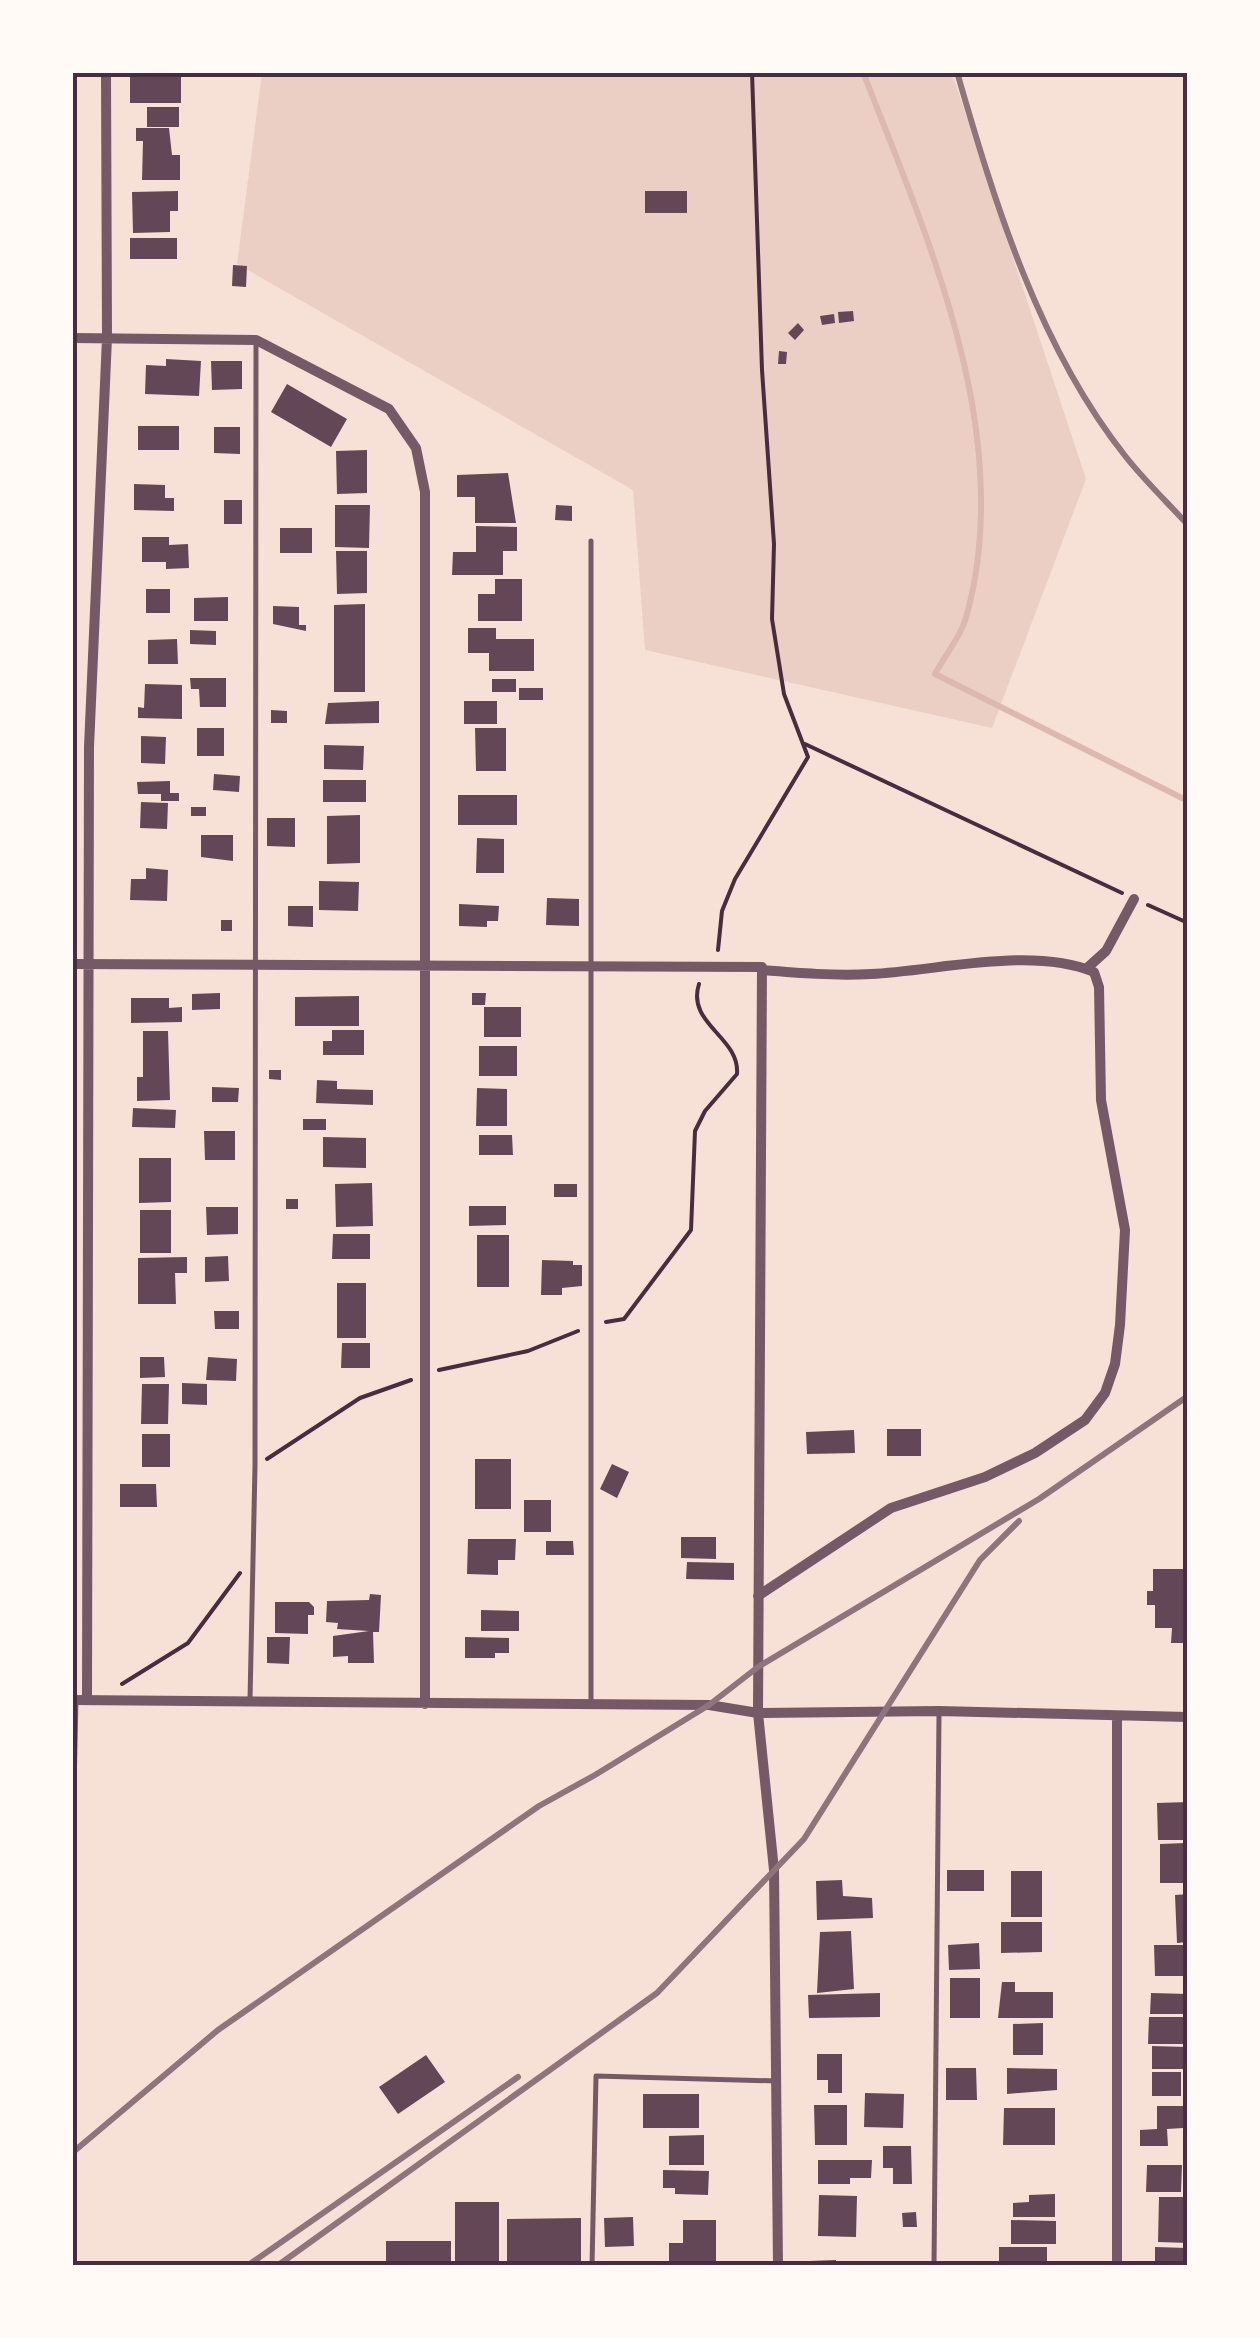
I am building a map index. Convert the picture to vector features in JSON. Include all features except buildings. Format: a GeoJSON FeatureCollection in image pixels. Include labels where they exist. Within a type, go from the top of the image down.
{"type":"FeatureCollection","features":[{"type":"Feature","properties":{"kind":"street"},"geometry":{"type":"LineString","coordinates":[[106,72],[107,338],[89,747],[82,1700],[709,1705],[758,1713],[939,1711],[1188,1717]]}},
{"type":"Feature","properties":{"kind":"street"},"geometry":{"type":"LineString","coordinates":[[72,338],[256,340],[389,409],[416,448],[426,492],[425,1704]]}},
{"type":"Feature","properties":{"kind":"street"},"geometry":{"type":"LineString","coordinates":[[1086,969],[1106,951],[1134,898]]}},
{"type":"Feature","properties":{"kind":"street"},"geometry":{"type":"LineString","coordinates":[[72,964],[762,968],[870,974],[1038,961],[1094,972],[1099,986],[1101,1100],[1125,1230],[1118,1344],[1104,1393],[1085,1420],[1016,1464],[892,1508],[758,1596]]}},
{"type":"Feature","properties":{"kind":"street"},"geometry":{"type":"LineString","coordinates":[[762,968],[758,1713],[774,1870],[778,2266]]}},
{"type":"Feature","properties":{"kind":"street"},"geometry":{"type":"LineString","coordinates":[[1117,1716],[1117,2266]]}},
{"type":"Feature","properties":{"kind":"lane"},"geometry":{"type":"LineString","coordinates":[[250,1700],[256,340]]}},
{"type":"Feature","properties":{"kind":"lane"},"geometry":{"type":"LineString","coordinates":[[591,541],[592,1704]]}},
{"type":"Feature","properties":{"kind":"lane"},"geometry":{"type":"LineString","coordinates":[[72,1877],[82,1700]]}},
{"type":"Feature","properties":{"kind":"lane"},"geometry":{"type":"LineString","coordinates":[[934,2266],[939,1711]]}},
{"type":"Feature","properties":{"kind":"lane"},"geometry":{"type":"LineString","coordinates":[[592,2266],[596,2076],[776,2082]]}},
{"type":"Feature","properties":{"kind":"path"},"geometry":{"type":"LineString","coordinates":[[254,1466],[360,1398],[427,1372],[510,1356],[594,1324],[624,1319],[691,1230],[695,1131],[737,1074],[732,1053],[704,1022],[697,1006],[696,987],[714,968],[722,911],[735,879],[808,758],[784,694],[772,620],[774,544],[762,370],[752,72]]}},
{"type":"Feature","properties":{"kind":"path"},"geometry":{"type":"LineString","coordinates":[[805,744],[1188,923]]}},
{"type":"Feature","properties":{"kind":"path"},"geometry":{"type":"LineString","coordinates":[[82,1700],[155,1667],[188,1643],[205,1625],[250,1557]]}},
{"type":"Feature","properties":{"kind":"shaded area"},"geometry":{"type":"Polygon","coordinates":[[[262,73],[952,73],[1086,479],[992,728],[645,650],[633,490],[237,264],[262,73]]]}},
{"type":"Feature","properties":{"kind":"waterway"},"geometry":{"type":"LineString","coordinates":[[863,72],[937,269],[973,407],[981,477],[979,546],[965,622],[935,674],[1188,801]]}},
{"type":"Feature","properties":{"kind":"railway"},"geometry":{"type":"LineString","coordinates":[[957,72],[1004,223],[1044,322],[1095,415],[1126,457],[1188,525]]}},
{"type":"Feature","properties":{"kind":"railway"},"geometry":{"type":"LineString","coordinates":[[72,2153],[218,2030],[539,1806],[709,1705],[758,1667],[1039,1499],[1188,1396]]}},
{"type":"Feature","properties":{"kind":"railway"},"geometry":{"type":"LineString","coordinates":[[277,2266],[657,1993],[804,1839],[980,1560],[1019,1521]]}},
{"type":"Feature","properties":{"kind":"railway"},"geometry":{"type":"LineString","coordinates":[[247,2266],[518,2077]]}}]}
